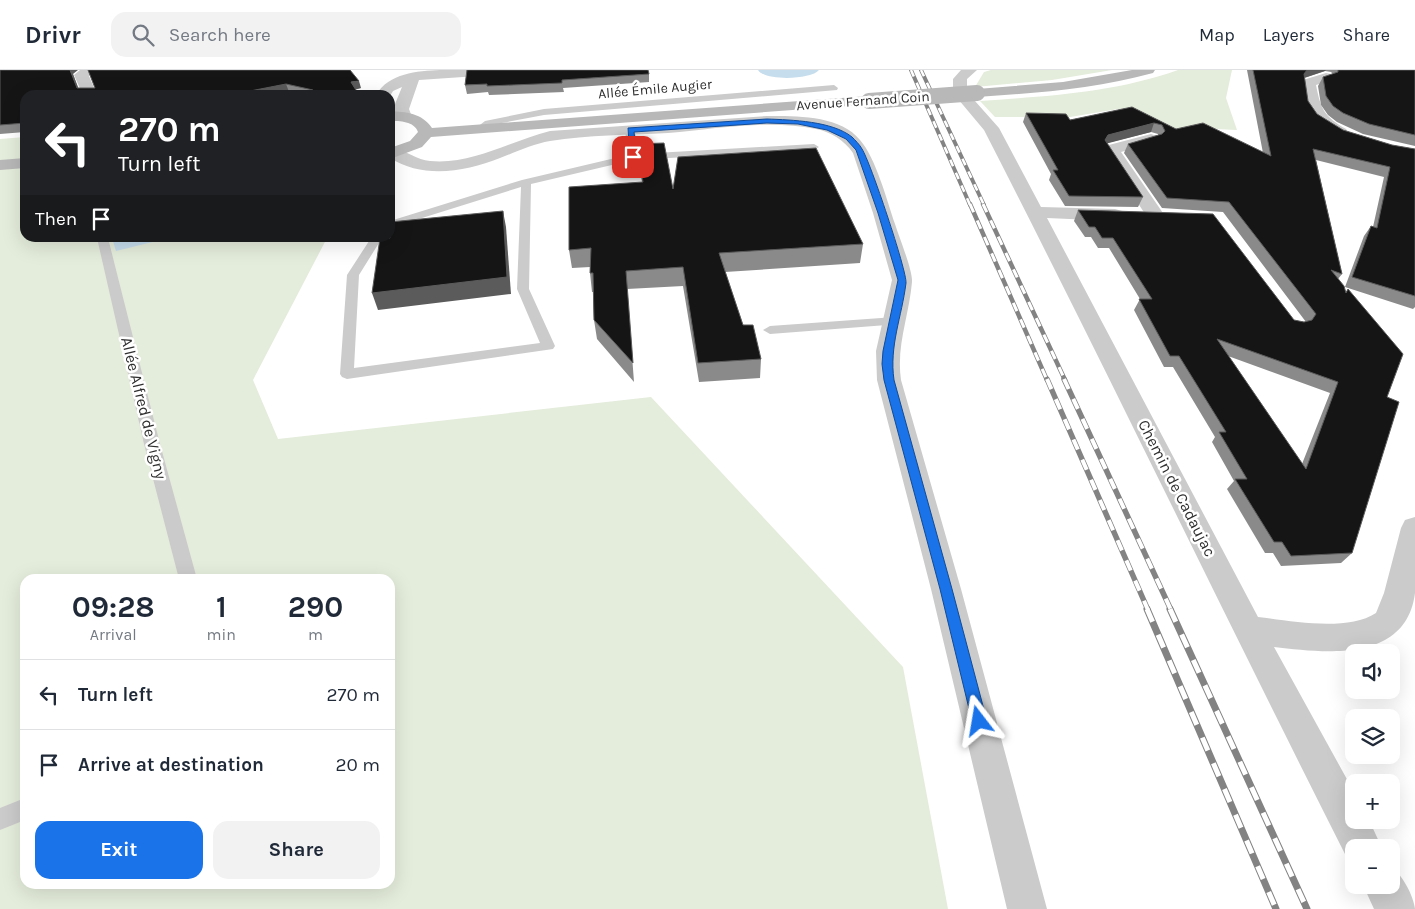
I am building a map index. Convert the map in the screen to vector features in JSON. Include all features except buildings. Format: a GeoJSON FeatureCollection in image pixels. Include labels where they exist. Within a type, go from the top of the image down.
{"type":"FeatureCollection","features":[{"type":"Feature","properties":{"kind":"main road","name":"Avenue Fernand Coin"},"geometry":{"type":"LineString","coordinates":[[426,133],[1074,86],[1148,70]]}},
{"type":"Feature","properties":{"kind":"main road"},"geometry":{"type":"LineString","coordinates":[[395,152],[416,144],[426,133],[421,123],[397,117]]}},
{"type":"Feature","properties":{"kind":"main road"},"geometry":{"type":"LineString","coordinates":[[0,165],[20,163]]}},
{"type":"Feature","properties":{"kind":"street"},"geometry":{"type":"LineString","coordinates":[[88,90],[80,75],[90,70]]}},
{"type":"Feature","properties":{"kind":"street"},"geometry":{"type":"LineString","coordinates":[[386,90],[409,73],[507,70]]}},
{"type":"Feature","properties":{"kind":"street","name":"Chemin de Cadaujac"},"geometry":{"type":"LineString","coordinates":[[967,72],[959,79],[960,93],[991,128],[1170,474],[1248,630],[1358,839]]}},
{"type":"Feature","properties":{"kind":"street"},"geometry":{"type":"LineString","coordinates":[[397,117],[409,73]]}},
{"type":"Feature","properties":{"kind":"street"},"geometry":{"type":"LineString","coordinates":[[1326,77],[1308,83],[1313,111],[1331,127],[1353,137]]}},
{"type":"Feature","properties":{"kind":"street"},"geometry":{"type":"LineString","coordinates":[[395,154],[412,162],[436,166],[456,166],[482,161],[542,137],[778,121],[815,125],[838,132],[856,145],[861,154],[901,274],[902,287],[886,364],[889,380],[946,589],[1027,909]]}},
{"type":"Feature","properties":{"kind":"street"},"geometry":{"type":"LineString","coordinates":[[1151,139],[1111,150],[1156,216]]}},
{"type":"Feature","properties":{"kind":"street"},"geometry":{"type":"LineString","coordinates":[[1034,212],[1176,217]]}},
{"type":"Feature","properties":{"kind":"street"},"geometry":{"type":"LineString","coordinates":[[1248,630],[1348,637],[1372,633],[1387,623],[1394,610],[1415,528]]}},
{"type":"Feature","properties":{"kind":"street"},"geometry":{"type":"LineString","coordinates":[[1388,894],[1396,909]]}},
{"type":"Feature","properties":{"kind":"lane","name":"Allée Émile Augier"},"geometry":{"type":"LineString","coordinates":[[481,128],[488,123],[544,112],[834,88]]}},
{"type":"Feature","properties":{"kind":"lane"},"geometry":{"type":"LineString","coordinates":[[630,130],[633,157]]}},
{"type":"Feature","properties":{"kind":"lane"},"geometry":{"type":"LineString","coordinates":[[395,224],[526,182],[633,157],[814,146]]}},
{"type":"Feature","properties":{"kind":"lane"},"geometry":{"type":"LineString","coordinates":[[374,242],[353,275],[347,374],[548,346],[522,289],[526,182]]}},
{"type":"Feature","properties":{"kind":"lane","name":"Allée Alfred de Vigny"},"geometry":{"type":"LineString","coordinates":[[103,242],[187,574]]}},
{"type":"Feature","properties":{"kind":"lane"},"geometry":{"type":"LineString","coordinates":[[770,330],[894,321]]}},
{"type":"Feature","properties":{"kind":"lane"},"geometry":{"type":"LineString","coordinates":[[0,819],[20,812]]}},
{"type":"Feature","properties":{"kind":"green space"},"geometry":{"type":"Polygon","coordinates":[[[991,70],[1112,70],[1052,80],[975,87],[984,72],[991,70]]]}},
{"type":"Feature","properties":{"kind":"green space"},"geometry":{"type":"Polygon","coordinates":[[[1178,70],[1232,70],[1226,98],[1237,130],[1215,129],[1172,137],[1118,109],[1070,117],[995,117],[980,101],[1105,89],[1154,78],[1178,70]]]}},
{"type":"Feature","properties":{"kind":"green space"},"geometry":{"type":"Polygon","coordinates":[[[20,137],[20,242],[325,242],[253,380],[278,439],[651,397],[903,667],[948,909],[0,909],[0,139],[20,137]]]}},
{"type":"Feature","properties":{"kind":"water"},"geometry":{"type":"Polygon","coordinates":[[[758,70],[819,70],[807,76],[788,78],[769,76],[762,74],[758,70]]]}},
{"type":"Feature","properties":{"kind":"water"},"geometry":{"type":"Polygon","coordinates":[[[113,242],[153,242],[116,251],[113,242]]]}},
{"type":"Feature","properties":{"kind":"railway"},"geometry":{"type":"LineString","coordinates":[[911,70],[970,205]]}},
{"type":"Feature","properties":{"kind":"railway"},"geometry":{"type":"LineString","coordinates":[[921,70],[984,205]]}},
{"type":"Feature","properties":{"kind":"railway"},"geometry":{"type":"LineString","coordinates":[[970,204],[1047,380]]}},
{"type":"Feature","properties":{"kind":"railway"},"geometry":{"type":"LineString","coordinates":[[983,204],[1065,380]]}},
{"type":"Feature","properties":{"kind":"railway"},"geometry":{"type":"LineString","coordinates":[[1047,379],[1148,610]]}},
{"type":"Feature","properties":{"kind":"railway"},"geometry":{"type":"LineString","coordinates":[[1064,379],[1171,610]]}},
{"type":"Feature","properties":{"kind":"railway"},"geometry":{"type":"LineString","coordinates":[[1147,609],[1276,909]]}},
{"type":"Feature","properties":{"kind":"railway"},"geometry":{"type":"LineString","coordinates":[[1170,609],[1307,909]]}},
{"type":"Feature","properties":{"kind":"route"},"geometry":{"type":"LineString","coordinates":[[633,157],[630,130],[767,121],[798,122],[830,129],[853,141],[859,149],[882,213],[902,280],[886,364],[889,380],[946,589],[979,721]]}}]}
